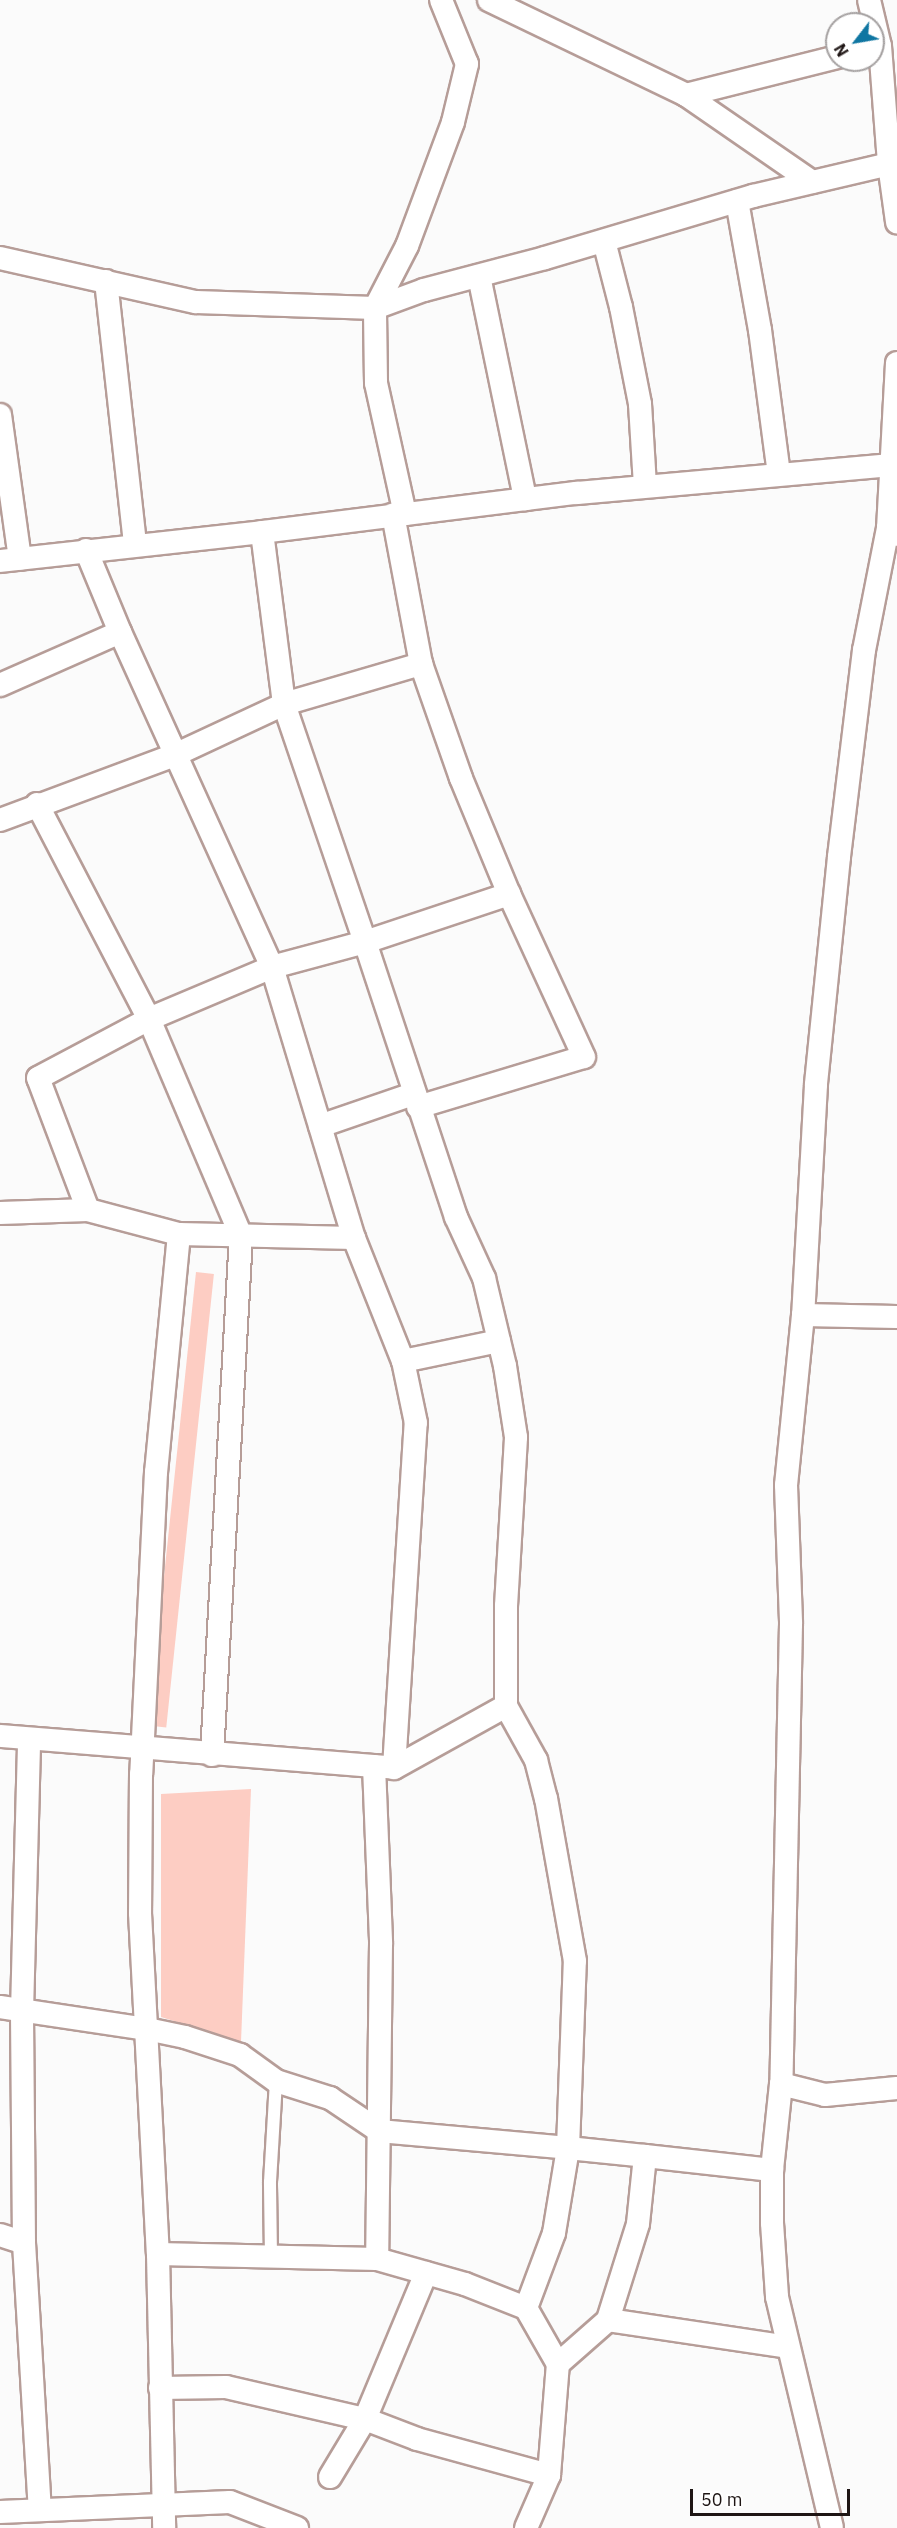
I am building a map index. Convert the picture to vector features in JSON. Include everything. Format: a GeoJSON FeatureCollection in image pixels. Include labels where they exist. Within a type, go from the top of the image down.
{"type":"FeatureCollection","features":[{"type":"Feature","properties":{"kind":"street"},"geometry":{"type":"LineString","coordinates":[[320,1126],[584,1057],[509,894],[461,778],[421,664],[399,514],[376,383],[375,308],[407,246],[453,122],[467,64],[441,0]]}},
{"type":"Feature","properties":{"kind":"street"},"geometry":{"type":"LineString","coordinates":[[489,0],[686,95],[812,182]]}},
{"type":"Feature","properties":{"kind":"street"},"geometry":{"type":"LineString","coordinates":[[686,95],[825,60]]}},
{"type":"Feature","properties":{"kind":"street"},"geometry":{"type":"LineString","coordinates":[[885,69],[889,164],[897,222]]}},
{"type":"Feature","properties":{"kind":"street"},"geometry":{"type":"LineString","coordinates":[[0,258],[196,302],[375,308],[424,290],[604,241],[737,201],[889,164]]}},
{"type":"Feature","properties":{"kind":"street"},"geometry":{"type":"LineString","coordinates":[[737,201],[760,330],[779,474]]}},
{"type":"Feature","properties":{"kind":"street"},"geometry":{"type":"LineString","coordinates":[[604,241],[621,307],[640,404],[645,486]]}},
{"type":"Feature","properties":{"kind":"street"},"geometry":{"type":"LineString","coordinates":[[479,276],[525,499]]}},
{"type":"Feature","properties":{"kind":"street"},"geometry":{"type":"LineString","coordinates":[[106,280],[135,544]]}},
{"type":"Feature","properties":{"kind":"street"},"geometry":{"type":"LineString","coordinates":[[832,2528],[777,2297],[772,2223],[772,2170],[781,2084],[791,1624],[786,1485],[803,1315],[816,1085],[839,857],[864,650],[893,532],[892,465],[897,363]]}},
{"type":"Feature","properties":{"kind":"street"},"geometry":{"type":"LineString","coordinates":[[0,415],[10,560],[645,486],[892,465]]}},
{"type":"Feature","properties":{"kind":"street"},"geometry":{"type":"LineString","coordinates":[[262,532],[284,704],[456,1217],[484,1278],[499,1341],[516,1437],[506,1606],[506,1706],[536,1760],[546,1799],[575,1961],[568,2148],[554,2233],[526,2308]]}},
{"type":"Feature","properties":{"kind":"street"},"geometry":{"type":"LineString","coordinates":[[86,550],[120,632],[272,967],[354,1238],[403,1361],[416,1423],[384,1767],[377,2259]]}},
{"type":"Feature","properties":{"kind":"street"},"geometry":{"type":"LineString","coordinates":[[0,685],[120,632]]}},
{"type":"Feature","properties":{"kind":"street"},"geometry":{"type":"LineString","coordinates":[[0,820],[37,804],[177,754],[284,704],[421,664]]}},
{"type":"Feature","properties":{"kind":"street"},"geometry":{"type":"LineString","coordinates":[[37,804],[149,1019],[241,1236],[212,1755]]}},
{"type":"Feature","properties":{"kind":"street"},"geometry":{"type":"LineString","coordinates":[[88,1210],[38,1078],[149,1019],[272,967],[365,942],[509,894]]}},
{"type":"Feature","properties":{"kind":"street"},"geometry":{"type":"LineString","coordinates":[[0,1213],[88,1210],[179,1234],[354,1238]]}},
{"type":"Feature","properties":{"kind":"street"},"geometry":{"type":"LineString","coordinates":[[164,2528],[158,2254],[140,1913],[143,1748],[156,1472],[179,1234]]}},
{"type":"Feature","properties":{"kind":"street"},"geometry":{"type":"LineString","coordinates":[[803,1315],[897,1317]]}},
{"type":"Feature","properties":{"kind":"street"},"geometry":{"type":"LineString","coordinates":[[403,1361],[499,1341]]}},
{"type":"Feature","properties":{"kind":"street"},"geometry":{"type":"LineString","coordinates":[[0,1736],[212,1755],[384,1767],[506,1706]]}},
{"type":"Feature","properties":{"kind":"street"},"geometry":{"type":"LineString","coordinates":[[29,1739],[11,2009],[40,2510]]}},
{"type":"Feature","properties":{"kind":"street"},"geometry":{"type":"LineString","coordinates":[[11,2009],[185,2037],[240,2055],[276,2081],[330,2098],[379,2131],[772,2170]]}},
{"type":"Feature","properties":{"kind":"street"},"geometry":{"type":"LineString","coordinates":[[781,2084],[825,2094],[897,2088]]}},
{"type":"Feature","properties":{"kind":"street"},"geometry":{"type":"LineString","coordinates":[[558,2364],[608,2319],[638,2224],[645,2156]]}},
{"type":"Feature","properties":{"kind":"street"},"geometry":{"type":"LineString","coordinates":[[0,2235],[24,2243]]}},
{"type":"Feature","properties":{"kind":"street"},"geometry":{"type":"LineString","coordinates":[[158,2254],[377,2259],[465,2284],[526,2308],[558,2364],[549,2475],[526,2528]]}},
{"type":"Feature","properties":{"kind":"street"},"geometry":{"type":"LineString","coordinates":[[330,2478],[365,2419],[426,2273]]}},
{"type":"Feature","properties":{"kind":"street"},"geometry":{"type":"LineString","coordinates":[[608,2319],[788,2348]]}},
{"type":"Feature","properties":{"kind":"street"},"geometry":{"type":"LineString","coordinates":[[160,2388],[226,2387],[365,2419],[417,2439],[549,2475]]}},
{"type":"Feature","properties":{"kind":"street"},"geometry":{"type":"LineString","coordinates":[[0,2512],[230,2502],[297,2528]]}},
{"type":"Feature","properties":{"kind":"lane"},"geometry":{"type":"LineString","coordinates":[[271,2257],[270,2182],[276,2081]]}},
{"type":"Feature","properties":{"kind":"shaded area"},"geometry":{"type":"Polygon","coordinates":[[[196,1272],[214,1274],[166,1727],[148,1726],[196,1272]]]}},
{"type":"Feature","properties":{"kind":"shaded area"},"geometry":{"type":"Polygon","coordinates":[[[251,1789],[241,2042],[161,2017],[161,1794],[251,1789]]]}}]}
